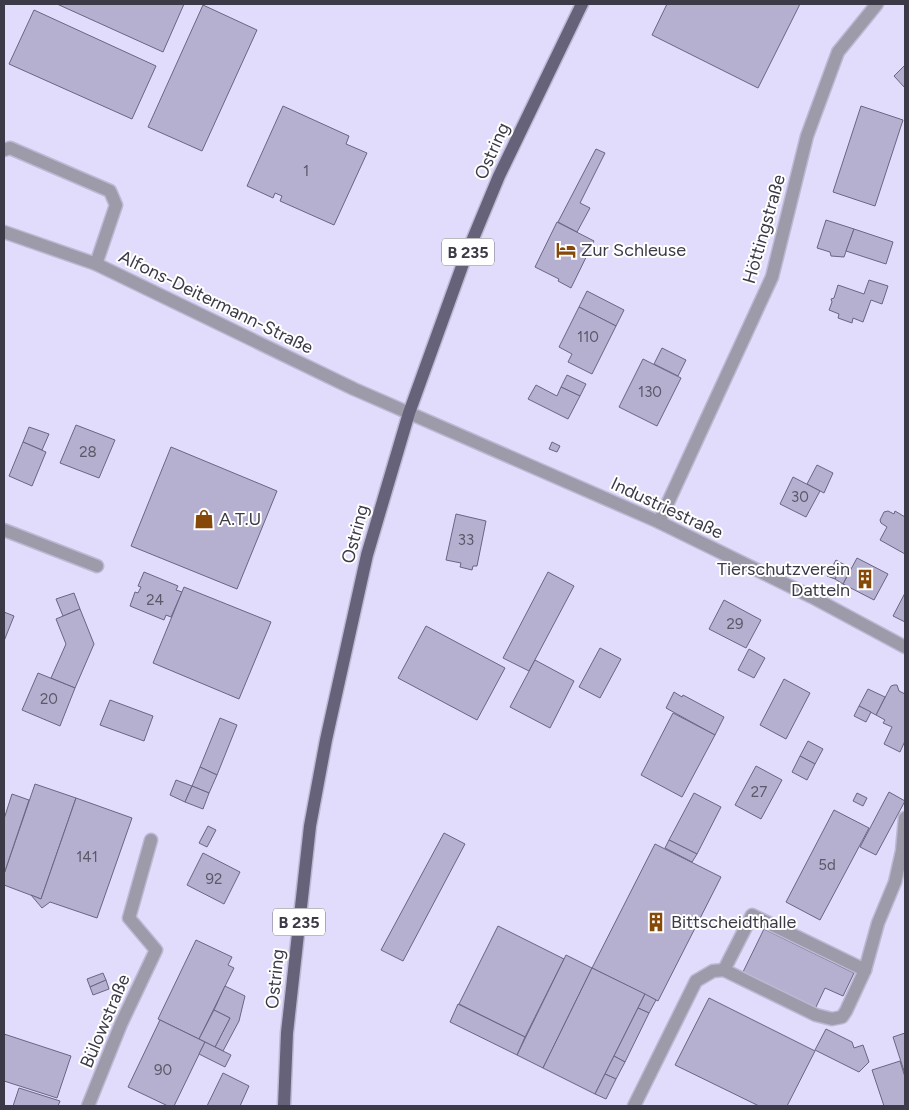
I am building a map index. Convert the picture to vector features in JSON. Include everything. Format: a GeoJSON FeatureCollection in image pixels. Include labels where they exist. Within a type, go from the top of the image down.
{"type":"FeatureCollection","features":[{"type":"Feature","properties":{"kind":"main road","name":"Ostring"},"geometry":{"type":"LineString","coordinates":[[284,1106],[287,1033],[310,826],[356,597],[380,507],[409,413],[465,258],[499,176],[582,4]]}},
{"type":"Feature","properties":{"kind":"street","name":"Höttingstraße"},"geometry":{"type":"LineString","coordinates":[[659,522],[772,278],[807,136],[838,52],[877,4]]}},
{"type":"Feature","properties":{"kind":"street"},"geometry":{"type":"LineString","coordinates":[[4,150],[10,148],[110,191],[116,205],[96,264]]}},
{"type":"Feature","properties":{"kind":"street","name":"Alfons-Deitermann-Straße"},"geometry":{"type":"LineString","coordinates":[[4,232],[96,264],[409,413]]}},
{"type":"Feature","properties":{"kind":"street","name":"Industriestraße"},"geometry":{"type":"LineString","coordinates":[[409,413],[659,522],[812,597],[905,647]]}},
{"type":"Feature","properties":{"kind":"street"},"geometry":{"type":"LineString","coordinates":[[4,530],[97,566]]}},
{"type":"Feature","properties":{"kind":"street"},"geometry":{"type":"LineString","coordinates":[[634,1106],[696,981],[713,971],[724,970],[816,1015],[832,1019],[842,1017],[865,970],[878,923],[895,882],[902,852],[905,818]]}},
{"type":"Feature","properties":{"kind":"street","name":"Bülowstraße"},"geometry":{"type":"LineString","coordinates":[[88,1106],[121,1024],[156,950],[129,918],[151,840]]}},
{"type":"Feature","properties":{"kind":"street"},"geometry":{"type":"LineString","coordinates":[[724,970],[752,915],[865,970]]}},
{"type":"Feature","properties":{"kind":"building"},"geometry":{"type":"Polygon","coordinates":[[[57,4],[184,4],[163,52],[57,4]]]}},
{"type":"Feature","properties":{"kind":"building"},"geometry":{"type":"Polygon","coordinates":[[[667,4],[800,4],[758,88],[652,35],[667,4]]]}},
{"type":"Feature","properties":{"kind":"building"},"geometry":{"type":"Polygon","coordinates":[[[203,5],[257,30],[202,151],[148,127],[203,5]]]}},
{"type":"Feature","properties":{"kind":"building"},"geometry":{"type":"Polygon","coordinates":[[[34,10],[156,66],[132,119],[9,64],[34,10]]]}},
{"type":"Feature","properties":{"kind":"building"},"geometry":{"type":"Polygon","coordinates":[[[905,65],[905,88],[894,76],[905,65]]]}},
{"type":"Feature","properties":{"kind":"building"},"geometry":{"type":"Polygon","coordinates":[[[283,106],[349,136],[346,144],[367,153],[334,225],[280,201],[282,196],[275,193],[273,198],[247,186],[283,106]]]}},
{"type":"Feature","properties":{"kind":"building"},"geometry":{"type":"Polygon","coordinates":[[[861,106],[903,120],[875,206],[833,192],[861,106]]]}},
{"type":"Feature","properties":{"kind":"building"},"geometry":{"type":"Polygon","coordinates":[[[596,149],[605,153],[580,203],[590,208],[577,232],[558,222],[596,149]]]}},
{"type":"Feature","properties":{"kind":"building"},"geometry":{"type":"Polygon","coordinates":[[[826,220],[854,229],[844,257],[831,256],[830,252],[817,248],[826,220]]]}},
{"type":"Feature","properties":{"kind":"building","name":"Zur Schleuse"},"geometry":{"type":"Polygon","coordinates":[[[557,222],[594,241],[571,288],[558,281],[559,279],[535,267],[557,222]]]}},
{"type":"Feature","properties":{"kind":"building"},"geometry":{"type":"Polygon","coordinates":[[[854,229],[893,242],[886,264],[846,251],[854,229]]]}},
{"type":"Feature","properties":{"kind":"building"},"geometry":{"type":"Polygon","coordinates":[[[869,280],[888,286],[882,304],[871,300],[863,322],[853,318],[852,323],[838,318],[839,314],[829,310],[832,302],[831,299],[834,298],[838,285],[864,294],[869,280]]]}},
{"type":"Feature","properties":{"kind":"building"},"geometry":{"type":"Polygon","coordinates":[[[587,291],[624,310],[616,326],[579,307],[587,291]]]}},
{"type":"Feature","properties":{"kind":"building"},"geometry":{"type":"Polygon","coordinates":[[[579,307],[616,326],[592,374],[568,362],[572,354],[559,347],[579,307]]]}},
{"type":"Feature","properties":{"kind":"building"},"geometry":{"type":"Polygon","coordinates":[[[662,348],[686,360],[678,376],[654,364],[662,348]]]}},
{"type":"Feature","properties":{"kind":"building"},"geometry":{"type":"Polygon","coordinates":[[[643,359],[681,378],[657,426],[619,407],[643,359]]]}},
{"type":"Feature","properties":{"kind":"building"},"geometry":{"type":"Polygon","coordinates":[[[567,375],[586,384],[580,396],[561,387],[567,375]]]}},
{"type":"Feature","properties":{"kind":"building"},"geometry":{"type":"Polygon","coordinates":[[[536,385],[557,396],[561,387],[580,396],[568,419],[528,399],[536,385]]]}},
{"type":"Feature","properties":{"kind":"building"},"geometry":{"type":"Polygon","coordinates":[[[76,425],[115,440],[99,478],[60,463],[76,425]]]}},
{"type":"Feature","properties":{"kind":"building"},"geometry":{"type":"Polygon","coordinates":[[[29,427],[49,434],[42,450],[23,442],[29,427]]]}},
{"type":"Feature","properties":{"kind":"building"},"geometry":{"type":"Polygon","coordinates":[[[23,442],[46,452],[32,486],[9,476],[23,442]]]}},
{"type":"Feature","properties":{"kind":"building"},"geometry":{"type":"Polygon","coordinates":[[[552,442],[560,446],[557,452],[549,449],[552,442]]]}},
{"type":"Feature","properties":{"kind":"building","name":"A.T.U"},"geometry":{"type":"Polygon","coordinates":[[[171,447],[277,491],[237,589],[131,546],[171,447]]]}},
{"type":"Feature","properties":{"kind":"building"},"geometry":{"type":"Polygon","coordinates":[[[817,465],[833,473],[824,493],[807,484],[817,465]]]}},
{"type":"Feature","properties":{"kind":"building"},"geometry":{"type":"Polygon","coordinates":[[[793,477],[820,491],[806,517],[780,504],[793,477]]]}},
{"type":"Feature","properties":{"kind":"building"},"geometry":{"type":"Polygon","coordinates":[[[888,511],[894,514],[895,511],[905,517],[905,554],[880,540],[887,527],[880,520],[884,512],[888,511]]]}},
{"type":"Feature","properties":{"kind":"building"},"geometry":{"type":"Polygon","coordinates":[[[456,514],[486,521],[477,566],[473,566],[472,570],[460,567],[461,563],[446,560],[456,514]]]}},
{"type":"Feature","properties":{"kind":"building","name":"Tierschutzverein Datteln"},"geometry":{"type":"Polygon","coordinates":[[[857,558],[888,574],[874,600],[843,584],[857,558]]]}},
{"type":"Feature","properties":{"kind":"building"},"geometry":{"type":"Polygon","coordinates":[[[836,560],[843,564],[835,579],[827,576],[836,560]]]}},
{"type":"Feature","properties":{"kind":"building"},"geometry":{"type":"Polygon","coordinates":[[[843,564],[851,568],[843,584],[835,579],[843,564]]]}},
{"type":"Feature","properties":{"kind":"building"},"geometry":{"type":"Polygon","coordinates":[[[144,572],[178,586],[176,590],[182,592],[171,617],[166,615],[164,620],[130,606],[135,592],[138,593],[141,587],[138,586],[144,572]]]}},
{"type":"Feature","properties":{"kind":"building"},"geometry":{"type":"Polygon","coordinates":[[[548,572],[574,586],[529,671],[503,658],[548,572]]]}},
{"type":"Feature","properties":{"kind":"building"},"geometry":{"type":"Polygon","coordinates":[[[184,587],[271,622],[239,699],[153,663],[184,587]]]}},
{"type":"Feature","properties":{"kind":"building"},"geometry":{"type":"Polygon","coordinates":[[[74,593],[80,609],[63,616],[56,599],[74,593]]]}},
{"type":"Feature","properties":{"kind":"building"},"geometry":{"type":"Polygon","coordinates":[[[905,593],[905,622],[893,616],[905,593]]]}},
{"type":"Feature","properties":{"kind":"building"},"geometry":{"type":"Polygon","coordinates":[[[724,600],[761,620],[746,648],[709,629],[724,600]]]}},
{"type":"Feature","properties":{"kind":"building"},"geometry":{"type":"Polygon","coordinates":[[[80,609],[94,644],[75,688],[51,678],[66,644],[56,619],[80,609]]]}},
{"type":"Feature","properties":{"kind":"building"},"geometry":{"type":"Polygon","coordinates":[[[4,612],[14,616],[4,641],[4,612]]]}},
{"type":"Feature","properties":{"kind":"building"},"geometry":{"type":"Polygon","coordinates":[[[426,626],[505,668],[477,720],[398,678],[426,626]]]}},
{"type":"Feature","properties":{"kind":"building"},"geometry":{"type":"Polygon","coordinates":[[[600,648],[621,659],[600,698],[579,687],[600,648]]]}},
{"type":"Feature","properties":{"kind":"building"},"geometry":{"type":"Polygon","coordinates":[[[749,649],[765,658],[754,678],[738,670],[749,649]]]}},
{"type":"Feature","properties":{"kind":"building"},"geometry":{"type":"Polygon","coordinates":[[[535,660],[574,681],[550,728],[510,707],[535,660]]]}},
{"type":"Feature","properties":{"kind":"building"},"geometry":{"type":"Polygon","coordinates":[[[38,673],[75,688],[60,726],[22,710],[38,673]]]}},
{"type":"Feature","properties":{"kind":"building"},"geometry":{"type":"Polygon","coordinates":[[[784,679],[810,693],[786,739],[760,725],[784,679]]]}},
{"type":"Feature","properties":{"kind":"building"},"geometry":{"type":"Polygon","coordinates":[[[897,685],[899,691],[905,694],[905,741],[900,752],[884,744],[892,727],[883,723],[885,720],[876,715],[891,686],[897,685]]]}},
{"type":"Feature","properties":{"kind":"building"},"geometry":{"type":"Polygon","coordinates":[[[868,689],[885,697],[876,715],[859,706],[868,689]]]}},
{"type":"Feature","properties":{"kind":"building"},"geometry":{"type":"Polygon","coordinates":[[[674,692],[724,717],[715,735],[666,708],[674,692]]]}},
{"type":"Feature","properties":{"kind":"building"},"geometry":{"type":"Polygon","coordinates":[[[110,700],[153,716],[144,741],[100,725],[110,700]]]}},
{"type":"Feature","properties":{"kind":"building"},"geometry":{"type":"Polygon","coordinates":[[[859,706],[871,712],[866,722],[854,716],[859,706]]]}},
{"type":"Feature","properties":{"kind":"building"},"geometry":{"type":"Polygon","coordinates":[[[673,713],[715,735],[682,797],[641,775],[673,713]]]}},
{"type":"Feature","properties":{"kind":"building"},"geometry":{"type":"Polygon","coordinates":[[[220,718],[237,725],[217,775],[200,767],[220,718]]]}},
{"type":"Feature","properties":{"kind":"building"},"geometry":{"type":"Polygon","coordinates":[[[808,741],[823,749],[815,764],[800,756],[808,741]]]}},
{"type":"Feature","properties":{"kind":"building"},"geometry":{"type":"Polygon","coordinates":[[[800,756],[815,764],[807,780],[792,772],[800,756]]]}},
{"type":"Feature","properties":{"kind":"building"},"geometry":{"type":"Polygon","coordinates":[[[756,766],[782,780],[761,819],[735,805],[756,766]]]}},
{"type":"Feature","properties":{"kind":"building"},"geometry":{"type":"Polygon","coordinates":[[[200,767],[217,775],[209,793],[192,786],[200,767]]]}},
{"type":"Feature","properties":{"kind":"building"},"geometry":{"type":"Polygon","coordinates":[[[176,780],[192,786],[185,802],[170,795],[176,780]]]}},
{"type":"Feature","properties":{"kind":"building"},"geometry":{"type":"Polygon","coordinates":[[[35,784],[76,798],[41,899],[4,885],[4,874],[35,784]]]}},
{"type":"Feature","properties":{"kind":"building"},"geometry":{"type":"Polygon","coordinates":[[[192,786],[209,793],[203,809],[185,802],[192,786]]]}},
{"type":"Feature","properties":{"kind":"building"},"geometry":{"type":"Polygon","coordinates":[[[889,792],[905,801],[876,855],[860,847],[889,792]]]}},
{"type":"Feature","properties":{"kind":"building"},"geometry":{"type":"Polygon","coordinates":[[[694,793],[721,807],[697,854],[669,840],[694,793]]]}},
{"type":"Feature","properties":{"kind":"building"},"geometry":{"type":"Polygon","coordinates":[[[857,793],[867,798],[863,806],[853,801],[857,793]]]}},
{"type":"Feature","properties":{"kind":"building"},"geometry":{"type":"Polygon","coordinates":[[[12,794],[29,800],[4,874],[4,819],[12,794]]]}},
{"type":"Feature","properties":{"kind":"building"},"geometry":{"type":"Polygon","coordinates":[[[76,798],[132,818],[97,918],[50,902],[42,908],[31,895],[41,899],[76,798]]]}},
{"type":"Feature","properties":{"kind":"building"},"geometry":{"type":"Polygon","coordinates":[[[834,810],[869,828],[820,920],[786,902],[834,810]]]}},
{"type":"Feature","properties":{"kind":"building"},"geometry":{"type":"Polygon","coordinates":[[[208,826],[216,830],[207,847],[199,843],[208,826]]]}},
{"type":"Feature","properties":{"kind":"building"},"geometry":{"type":"Polygon","coordinates":[[[444,833],[465,844],[403,961],[381,950],[444,833]]]}},
{"type":"Feature","properties":{"kind":"building"},"geometry":{"type":"Polygon","coordinates":[[[669,840],[697,854],[692,862],[665,848],[669,840]]]}},
{"type":"Feature","properties":{"kind":"building","name":"Bittscheidthalle"},"geometry":{"type":"Polygon","coordinates":[[[655,844],[721,877],[658,1001],[592,968],[655,844]]]}},
{"type":"Feature","properties":{"kind":"building"},"geometry":{"type":"Polygon","coordinates":[[[203,853],[240,872],[224,904],[187,885],[203,853]]]}},
{"type":"Feature","properties":{"kind":"building"},"geometry":{"type":"Polygon","coordinates":[[[498,926],[564,959],[525,1037],[459,1004],[498,926]]]}},
{"type":"Feature","properties":{"kind":"building"},"geometry":{"type":"Polygon","coordinates":[[[764,929],[854,973],[843,996],[825,988],[815,1009],[742,974],[764,929]]]}},
{"type":"Feature","properties":{"kind":"building"},"geometry":{"type":"Polygon","coordinates":[[[196,940],[232,957],[228,965],[234,968],[199,1039],[158,1019],[196,940]]]}},
{"type":"Feature","properties":{"kind":"building"},"geometry":{"type":"Polygon","coordinates":[[[566,955],[592,968],[543,1068],[517,1055],[566,955]]]}},
{"type":"Feature","properties":{"kind":"building"},"geometry":{"type":"Polygon","coordinates":[[[592,968],[645,994],[595,1094],[543,1068],[592,968]]]}},
{"type":"Feature","properties":{"kind":"building"},"geometry":{"type":"Polygon","coordinates":[[[103,973],[106,980],[90,987],[87,979],[103,973]]]}},
{"type":"Feature","properties":{"kind":"building"},"geometry":{"type":"Polygon","coordinates":[[[106,980],[109,989],[93,995],[90,987],[106,980]]]}},
{"type":"Feature","properties":{"kind":"building"},"geometry":{"type":"Polygon","coordinates":[[[225,986],[245,996],[239,1021],[223,1051],[215,1047],[230,1018],[214,1010],[225,986]]]}},
{"type":"Feature","properties":{"kind":"building"},"geometry":{"type":"Polygon","coordinates":[[[645,994],[656,1000],[649,1013],[638,1008],[645,994]]]}},
{"type":"Feature","properties":{"kind":"building"},"geometry":{"type":"Polygon","coordinates":[[[709,998],[815,1051],[787,1106],[759,1106],[675,1065],[709,998]]]}},
{"type":"Feature","properties":{"kind":"building"},"geometry":{"type":"Polygon","coordinates":[[[458,1004],[525,1037],[517,1055],[450,1022],[458,1004]]]}},
{"type":"Feature","properties":{"kind":"building"},"geometry":{"type":"Polygon","coordinates":[[[638,1008],[649,1013],[625,1062],[614,1056],[638,1008]]]}},
{"type":"Feature","properties":{"kind":"building"},"geometry":{"type":"Polygon","coordinates":[[[214,1010],[230,1018],[215,1047],[199,1039],[214,1010]]]}},
{"type":"Feature","properties":{"kind":"building"},"geometry":{"type":"Polygon","coordinates":[[[160,1020],[205,1042],[174,1106],[168,1106],[128,1087],[160,1020]]]}},
{"type":"Feature","properties":{"kind":"building"},"geometry":{"type":"Polygon","coordinates":[[[826,1029],[852,1042],[854,1048],[863,1045],[869,1062],[859,1072],[815,1050],[826,1029]]]}},
{"type":"Feature","properties":{"kind":"building"},"geometry":{"type":"Polygon","coordinates":[[[905,1033],[905,1074],[893,1037],[905,1033]]]}},
{"type":"Feature","properties":{"kind":"building"},"geometry":{"type":"Polygon","coordinates":[[[4,1034],[71,1056],[57,1098],[4,1081],[4,1034]]]}},
{"type":"Feature","properties":{"kind":"building"},"geometry":{"type":"Polygon","coordinates":[[[205,1042],[231,1055],[225,1067],[199,1054],[205,1042]]]}},
{"type":"Feature","properties":{"kind":"building"},"geometry":{"type":"Polygon","coordinates":[[[614,1056],[625,1062],[616,1079],[605,1074],[614,1056]]]}},
{"type":"Feature","properties":{"kind":"building"},"geometry":{"type":"Polygon","coordinates":[[[900,1061],[905,1077],[905,1106],[884,1106],[872,1070],[900,1061]]]}},
{"type":"Feature","properties":{"kind":"building"},"geometry":{"type":"Polygon","coordinates":[[[223,1073],[249,1086],[240,1106],[207,1106],[223,1073]]]}},
{"type":"Feature","properties":{"kind":"building"},"geometry":{"type":"Polygon","coordinates":[[[605,1074],[616,1079],[606,1099],[595,1094],[605,1074]]]}},
{"type":"Feature","properties":{"kind":"building"},"geometry":{"type":"Polygon","coordinates":[[[19,1088],[60,1101],[58,1106],[13,1106],[19,1088]]]}},
{"type":"Feature","properties":{"kind":"place","name":"Zur Schleuse"},"geometry":{"type":"Point","coordinates":[566,250]}},
{"type":"Feature","properties":{"kind":"place","name":"A.T.U"},"geometry":{"type":"Point","coordinates":[204,519]}},
{"type":"Feature","properties":{"kind":"place","name":"Tierschutzverein Datteln"},"geometry":{"type":"Point","coordinates":[865,579]}},
{"type":"Feature","properties":{"kind":"place","name":"Bittscheidthalle"},"geometry":{"type":"Point","coordinates":[656,922]}}]}
